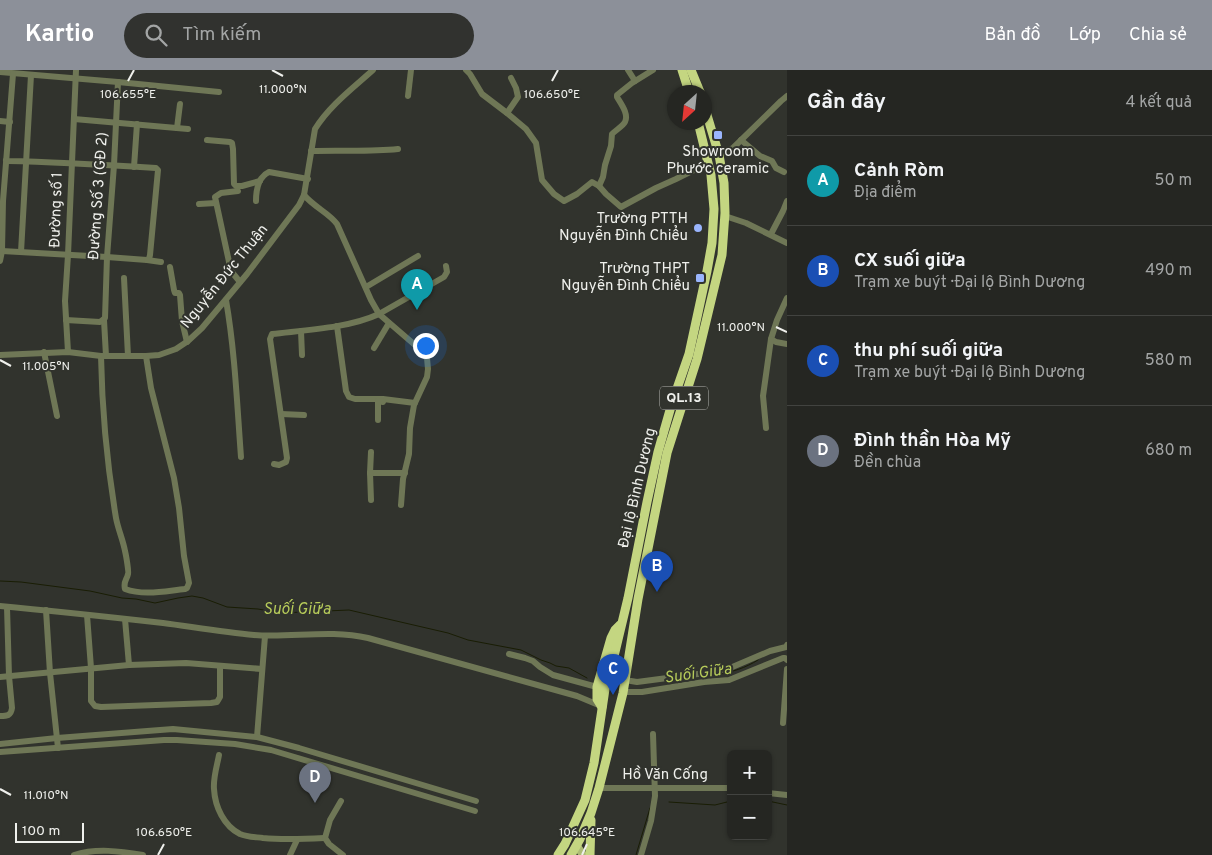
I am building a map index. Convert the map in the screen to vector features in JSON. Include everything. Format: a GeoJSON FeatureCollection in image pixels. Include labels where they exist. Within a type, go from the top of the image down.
{"type":"FeatureCollection","features":[{"type":"Feature","properties":{"kind":"highway"},"geometry":{"type":"LineString","coordinates":[[682,70],[687,85]]}},
{"type":"Feature","properties":{"kind":"highway"},"geometry":{"type":"LineString","coordinates":[[691,70],[697,85]]}},
{"type":"Feature","properties":{"kind":"highway","name":"Đại lộ Bình Dương"},"geometry":{"type":"LineString","coordinates":[[558,855],[567,841],[585,800],[594,762],[605,689],[622,623],[658,452],[689,354],[707,271],[712,243],[714,209],[711,175],[700,130]]}},
{"type":"Feature","properties":{"kind":"highway","name":"Đại lộ Bình Dương"},"geometry":{"type":"LineString","coordinates":[[574,852],[591,813],[599,788],[625,692],[631,638],[641,580],[667,453],[697,360],[722,255],[725,216],[724,183],[719,155],[712,130]]}},
{"type":"Feature","properties":{"kind":"highway"},"geometry":{"type":"LineString","coordinates":[[708,160],[719,155]]}},
{"type":"Feature","properties":{"kind":"highway"},"geometry":{"type":"LineString","coordinates":[[602,707],[597,699],[597,687],[611,638],[615,630],[622,623]]}},
{"type":"Feature","properties":{"kind":"highway"},"geometry":{"type":"LineString","coordinates":[[588,787],[599,788]]}},
{"type":"Feature","properties":{"kind":"highway"},"geometry":{"type":"LineString","coordinates":[[590,855],[591,813]]}},
{"type":"Feature","properties":{"kind":"highway"},"geometry":{"type":"LineString","coordinates":[[567,841],[574,852]]}},
{"type":"Feature","properties":{"kind":"main road"},"geometry":{"type":"LineString","coordinates":[[574,852],[583,855]]}},
{"type":"Feature","properties":{"kind":"street","name":"Đường số 1"},"geometry":{"type":"LineString","coordinates":[[68,352],[65,301],[76,70]]}},
{"type":"Feature","properties":{"kind":"street","name":"Nguyễn Đức Thuận"},"geometry":{"type":"LineString","coordinates":[[0,355],[68,352],[104,356],[146,356],[159,355],[176,349],[186,342],[202,328],[226,300],[299,205],[304,195],[308,178],[315,129],[328,111],[373,70]]}},
{"type":"Feature","properties":{"kind":"street"},"geometry":{"type":"LineString","coordinates":[[408,96],[411,70]]}},
{"type":"Feature","properties":{"kind":"street"},"geometry":{"type":"LineString","coordinates":[[466,70],[482,94],[526,129],[536,143],[542,180],[554,194],[564,201],[578,194],[592,182],[599,186],[621,207],[676,179],[708,160]]}},
{"type":"Feature","properties":{"kind":"street"},"geometry":{"type":"LineString","coordinates":[[628,70],[635,81]]}},
{"type":"Feature","properties":{"kind":"street"},"geometry":{"type":"LineString","coordinates":[[599,186],[611,146],[612,134],[626,119],[625,112],[617,95],[653,70]]}},
{"type":"Feature","properties":{"kind":"street"},"geometry":{"type":"LineString","coordinates":[[0,72],[219,92]]}},
{"type":"Feature","properties":{"kind":"street"},"geometry":{"type":"LineString","coordinates":[[0,261],[2,251],[1,209],[13,74]]}},
{"type":"Feature","properties":{"kind":"street"},"geometry":{"type":"LineString","coordinates":[[21,252],[31,75]]}},
{"type":"Feature","properties":{"kind":"street"},"geometry":{"type":"LineString","coordinates":[[507,113],[518,97],[511,78]]}},
{"type":"Feature","properties":{"kind":"street","name":"Đường Số 3 (GĐ 2)"},"geometry":{"type":"LineString","coordinates":[[118,82],[107,257],[102,388],[108,466],[128,574],[124,587],[147,593],[185,589],[189,583],[174,478],[151,388],[146,356]]}},
{"type":"Feature","properties":{"kind":"street"},"geometry":{"type":"LineString","coordinates":[[719,155],[733,148],[787,96]]}},
{"type":"Feature","properties":{"kind":"street"},"geometry":{"type":"LineString","coordinates":[[177,128],[180,104]]}},
{"type":"Feature","properties":{"kind":"street"},"geometry":{"type":"LineString","coordinates":[[74,119],[188,128]]}},
{"type":"Feature","properties":{"kind":"street"},"geometry":{"type":"LineString","coordinates":[[0,121],[10,122]]}},
{"type":"Feature","properties":{"kind":"street"},"geometry":{"type":"LineString","coordinates":[[134,167],[137,124]]}},
{"type":"Feature","properties":{"kind":"street"},"geometry":{"type":"LineString","coordinates":[[207,140],[232,143],[234,184],[236,186],[260,181]]}},
{"type":"Feature","properties":{"kind":"street"},"geometry":{"type":"LineString","coordinates":[[741,140],[760,156],[772,162],[776,168],[784,172]]}},
{"type":"Feature","properties":{"kind":"street"},"geometry":{"type":"LineString","coordinates":[[311,151],[398,149]]}},
{"type":"Feature","properties":{"kind":"street"},"geometry":{"type":"LineString","coordinates":[[6,160],[72,162],[156,168],[158,170],[149,258]]}},
{"type":"Feature","properties":{"kind":"street"},"geometry":{"type":"LineString","coordinates":[[256,201],[258,184],[264,175],[269,172],[308,178]]}},
{"type":"Feature","properties":{"kind":"street"},"geometry":{"type":"LineString","coordinates":[[238,191],[221,193],[215,197],[231,271],[240,282]]}},
{"type":"Feature","properties":{"kind":"street"},"geometry":{"type":"LineString","coordinates":[[304,195],[316,207],[334,219],[379,314],[427,358],[428,369],[426,377],[414,404],[401,506]]}},
{"type":"Feature","properties":{"kind":"street"},"geometry":{"type":"LineString","coordinates":[[771,234],[787,201]]}},
{"type":"Feature","properties":{"kind":"street"},"geometry":{"type":"LineString","coordinates":[[200,204],[216,203]]}},
{"type":"Feature","properties":{"kind":"street"},"geometry":{"type":"LineString","coordinates":[[725,216],[746,223],[787,243]]}},
{"type":"Feature","properties":{"kind":"street"},"geometry":{"type":"LineString","coordinates":[[2,251],[149,258],[161,262]]}},
{"type":"Feature","properties":{"kind":"street"},"geometry":{"type":"LineString","coordinates":[[366,287],[418,256]]}},
{"type":"Feature","properties":{"kind":"street"},"geometry":{"type":"LineString","coordinates":[[274,464],[279,465],[286,462],[287,458],[270,340],[272,334],[337,326],[368,319],[444,276],[447,272],[446,266]]}},
{"type":"Feature","properties":{"kind":"street"},"geometry":{"type":"LineString","coordinates":[[170,267],[175,293],[180,295],[186,342]]}},
{"type":"Feature","properties":{"kind":"street"},"geometry":{"type":"LineString","coordinates":[[124,278],[128,356]]}},
{"type":"Feature","properties":{"kind":"street"},"geometry":{"type":"LineString","coordinates":[[766,428],[763,396],[766,366],[777,320],[787,298]]}},
{"type":"Feature","properties":{"kind":"street"},"geometry":{"type":"LineString","coordinates":[[226,300],[231,326],[241,457]]}},
{"type":"Feature","properties":{"kind":"street"},"geometry":{"type":"LineString","coordinates":[[66,320],[100,322],[104,320]]}},
{"type":"Feature","properties":{"kind":"street"},"geometry":{"type":"LineString","coordinates":[[374,348],[389,323]]}},
{"type":"Feature","properties":{"kind":"street"},"geometry":{"type":"LineString","coordinates":[[337,326],[346,391],[349,397],[355,399],[383,399],[414,404]]}},
{"type":"Feature","properties":{"kind":"street"},"geometry":{"type":"LineString","coordinates":[[301,331],[302,355]]}},
{"type":"Feature","properties":{"kind":"street"},"geometry":{"type":"LineString","coordinates":[[772,339],[776,342],[787,344]]}},
{"type":"Feature","properties":{"kind":"street"},"geometry":{"type":"LineString","coordinates":[[44,352],[57,416]]}},
{"type":"Feature","properties":{"kind":"street"},"geometry":{"type":"LineString","coordinates":[[378,420],[378,401],[414,404]]}},
{"type":"Feature","properties":{"kind":"street"},"geometry":{"type":"LineString","coordinates":[[281,414],[304,415]]}},
{"type":"Feature","properties":{"kind":"street"},"geometry":{"type":"LineString","coordinates":[[371,452],[371,500]]}},
{"type":"Feature","properties":{"kind":"street"},"geometry":{"type":"LineString","coordinates":[[370,473],[405,473]]}},
{"type":"Feature","properties":{"kind":"street"},"geometry":{"type":"LineString","coordinates":[[0,716],[8,716],[12,708],[4,606],[264,636],[332,633],[361,636],[577,696],[602,707]]}},
{"type":"Feature","properties":{"kind":"street"},"geometry":{"type":"LineString","coordinates":[[46,610],[58,748]]}},
{"type":"Feature","properties":{"kind":"street"},"geometry":{"type":"LineString","coordinates":[[87,615],[91,668],[91,701],[94,706],[217,702],[220,697],[220,666]]}},
{"type":"Feature","properties":{"kind":"street"},"geometry":{"type":"LineString","coordinates":[[125,619],[129,665]]}},
{"type":"Feature","properties":{"kind":"street"},"geometry":{"type":"LineString","coordinates":[[257,737],[264,636]]}},
{"type":"Feature","properties":{"kind":"street"},"geometry":{"type":"LineString","coordinates":[[625,692],[642,692],[729,680],[758,662],[770,651],[786,647],[787,645]]}},
{"type":"Feature","properties":{"kind":"street"},"geometry":{"type":"LineString","coordinates":[[509,654],[532,661],[553,675],[597,687]]}},
{"type":"Feature","properties":{"kind":"street"},"geometry":{"type":"LineString","coordinates":[[627,680],[637,682],[713,672],[783,658],[787,660]]}},
{"type":"Feature","properties":{"kind":"street"},"geometry":{"type":"LineString","coordinates":[[0,677],[129,665],[186,663],[262,668]]}},
{"type":"Feature","properties":{"kind":"street"},"geometry":{"type":"LineString","coordinates":[[783,723],[787,669]]}},
{"type":"Feature","properties":{"kind":"street"},"geometry":{"type":"LineString","coordinates":[[0,744],[173,730],[257,737],[476,801]]}},
{"type":"Feature","properties":{"kind":"street"},"geometry":{"type":"LineString","coordinates":[[641,855],[652,814],[654,796],[653,734]]}},
{"type":"Feature","properties":{"kind":"street"},"geometry":{"type":"LineString","coordinates":[[0,752],[170,740],[235,744],[271,750],[475,812]]}},
{"type":"Feature","properties":{"kind":"street"},"geometry":{"type":"LineString","coordinates":[[219,755],[213,787],[220,814],[229,826],[248,837],[297,840],[325,838]]}},
{"type":"Feature","properties":{"kind":"street","name":"Hồ Văn Cống"},"geometry":{"type":"LineString","coordinates":[[599,788],[727,788]]}},
{"type":"Feature","properties":{"kind":"street"},"geometry":{"type":"LineString","coordinates":[[772,793],[787,795]]}},
{"type":"Feature","properties":{"kind":"street"},"geometry":{"type":"LineString","coordinates":[[341,801],[330,820],[325,838],[329,844],[343,855]]}},
{"type":"Feature","properties":{"kind":"street"},"geometry":{"type":"LineString","coordinates":[[290,855],[297,840]]}},
{"type":"Feature","properties":{"kind":"street"},"geometry":{"type":"LineString","coordinates":[[74,855],[86,852],[118,851],[143,855]]}},
{"type":"Feature","properties":{"kind":"waterway","name":"Suối Giữa"},"geometry":{"type":"LineString","coordinates":[[0,581],[90,591],[155,603],[192,596],[227,607],[280,613],[349,610],[448,633],[468,640],[521,650],[556,666],[569,668],[587,678]]}},
{"type":"Feature","properties":{"kind":"waterway","name":"Suối Giữa"},"geometry":{"type":"LineString","coordinates":[[718,674],[739,669],[758,660]]}},
{"type":"Feature","properties":{"kind":"waterway"},"geometry":{"type":"LineString","coordinates":[[669,802],[715,805],[727,802]]}},
{"type":"Feature","properties":{"kind":"waterway"},"geometry":{"type":"LineString","coordinates":[[772,802],[787,805]]}},
{"type":"Feature","properties":{"kind":"waterway"},"geometry":{"type":"LineString","coordinates":[[636,855],[650,808]]}},
{"type":"Feature","properties":{"kind":"place","name":"Showroom Phước ceramic"},"geometry":{"type":"Point","coordinates":[718,135]}},
{"type":"Feature","properties":{"kind":"place","name":"Trường PTTH Nguyễn Đình Chiểu"},"geometry":{"type":"Point","coordinates":[698,228]}},
{"type":"Feature","properties":{"kind":"place","name":"Trường THPT Nguyễn Đình Chiểu"},"geometry":{"type":"Point","coordinates":[700,278]}},
{"type":"Feature","properties":{"kind":"place","name":"Cảnh Ròm"},"geometry":{"type":"Point","coordinates":[417,310]}},
{"type":"Feature","properties":{"kind":"place","name":"CX suối giữa"},"geometry":{"type":"Point","coordinates":[657,592]}},
{"type":"Feature","properties":{"kind":"place","name":"thu phí suối giữa"},"geometry":{"type":"Point","coordinates":[613,695]}},
{"type":"Feature","properties":{"kind":"place","name":"Đình thần Hòa Mỹ"},"geometry":{"type":"Point","coordinates":[315,803]}}]}
